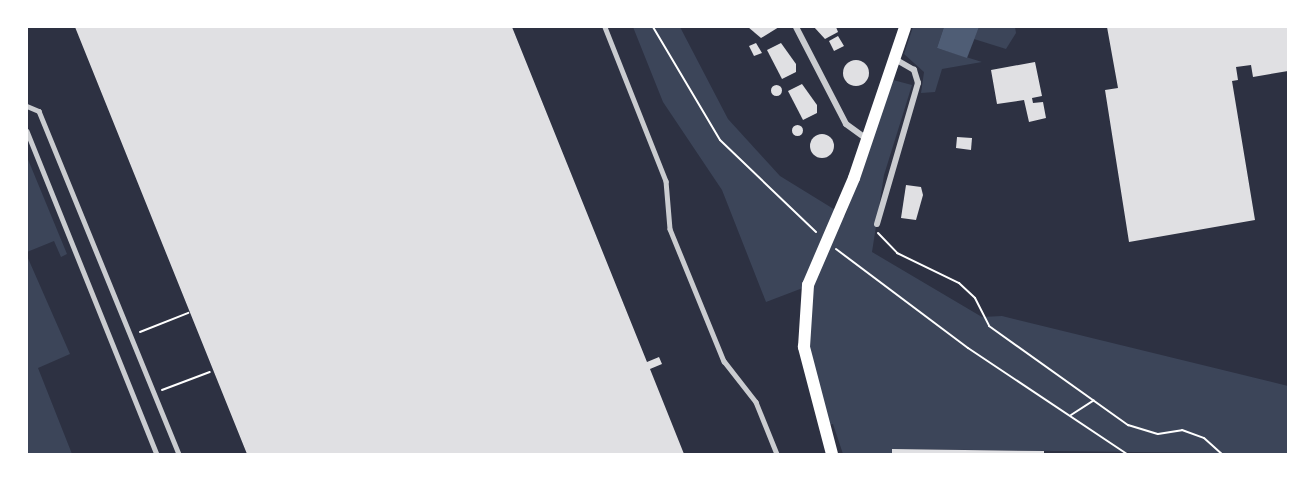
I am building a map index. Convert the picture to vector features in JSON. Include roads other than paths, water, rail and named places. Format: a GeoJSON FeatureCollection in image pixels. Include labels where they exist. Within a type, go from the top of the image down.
{"type":"FeatureCollection","features":[{"type":"Feature","properties":{"kind":"main road"},"geometry":{"type":"LineString","coordinates":[[832,454],[804,347],[808,285],[867,139],[905,27]]}},
{"type":"Feature","properties":{"kind":"street"},"geometry":{"type":"LineString","coordinates":[[796,27],[846,124],[867,139]]}},
{"type":"Feature","properties":{"kind":"street"},"geometry":{"type":"LineString","coordinates":[[877,224],[918,83],[914,70],[895,59]]}},
{"type":"Feature","properties":{"kind":"lane"},"geometry":{"type":"LineString","coordinates":[[605,27],[666,181],[670,229],[724,361],[756,402],[777,454]]}},
{"type":"Feature","properties":{"kind":"lane"},"geometry":{"type":"LineString","coordinates":[[27,106],[39,111],[179,454]]}},
{"type":"Feature","properties":{"kind":"lane"},"geometry":{"type":"LineString","coordinates":[[27,131],[157,454]]}}]}
